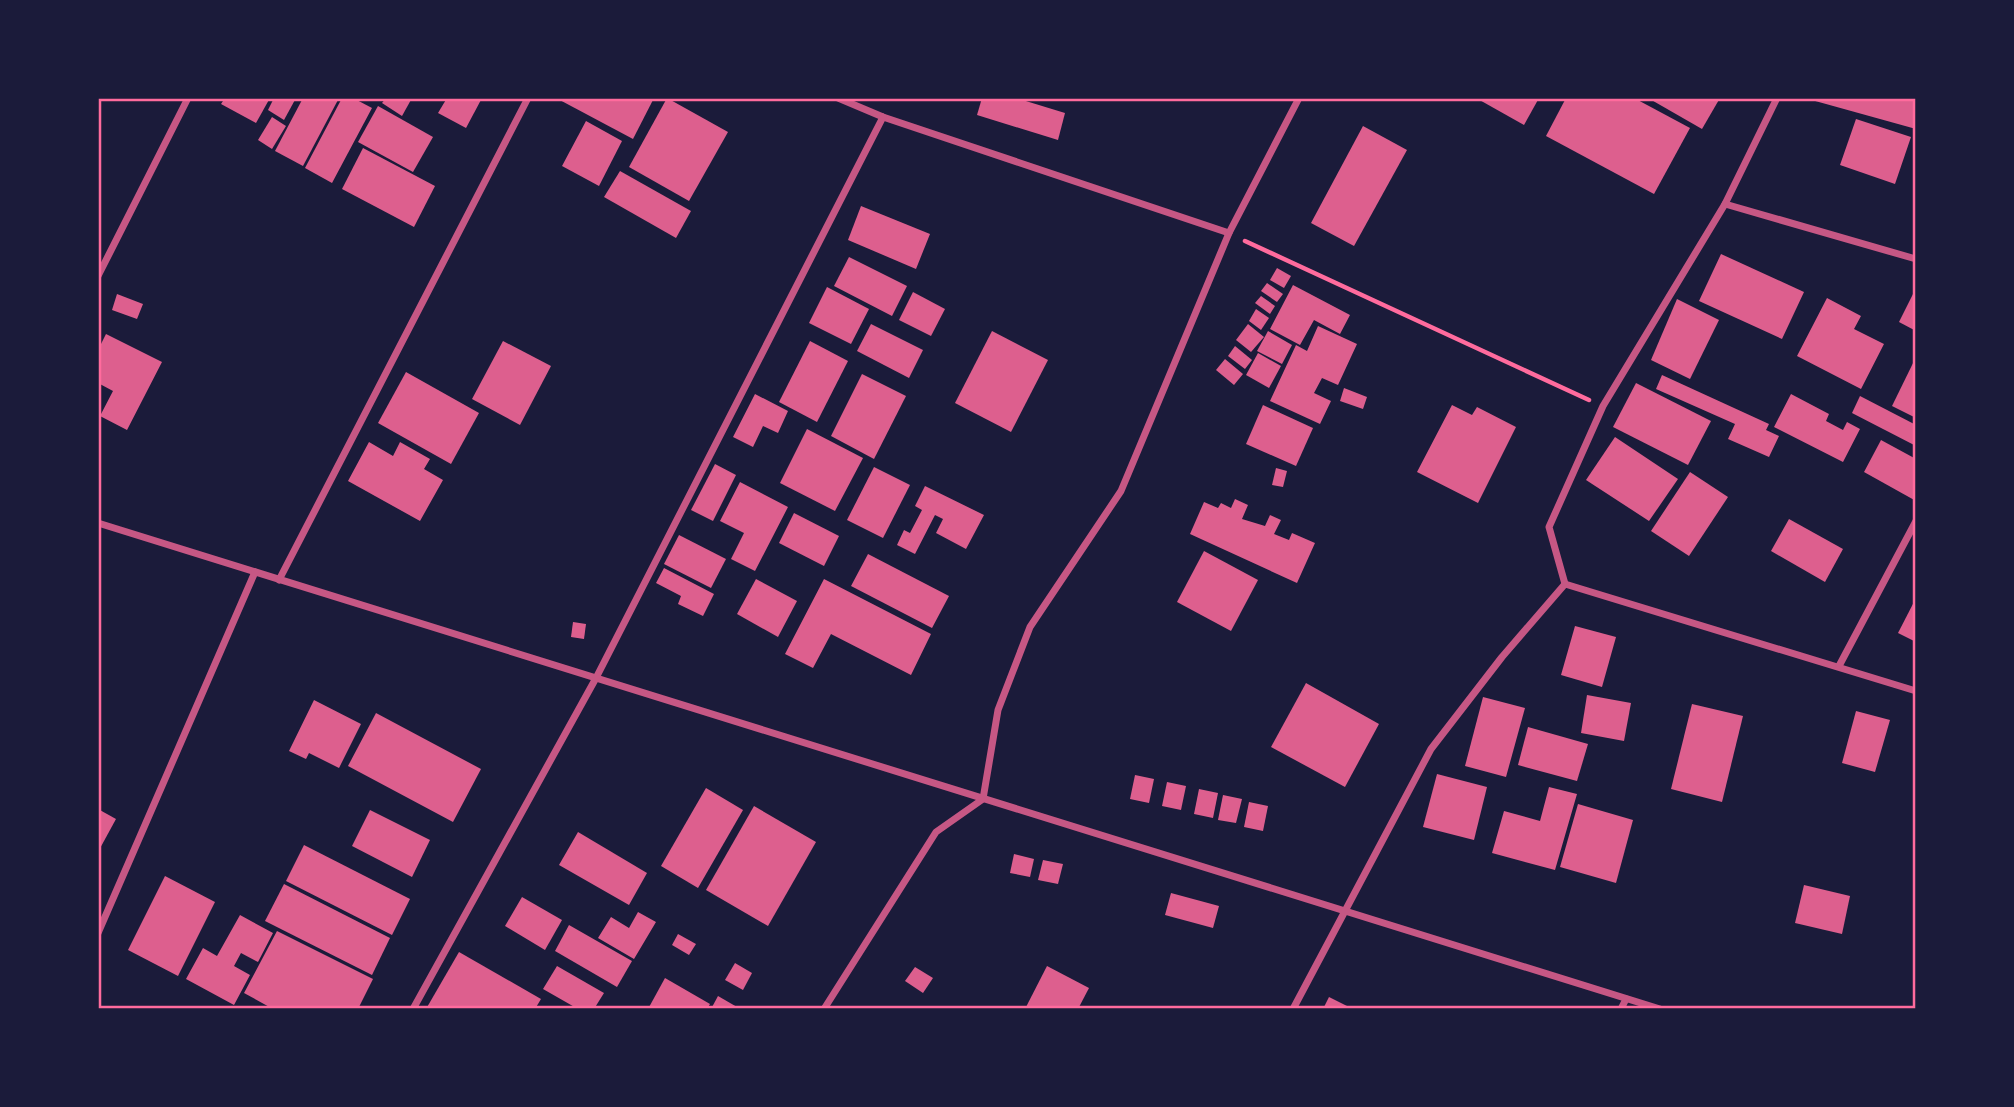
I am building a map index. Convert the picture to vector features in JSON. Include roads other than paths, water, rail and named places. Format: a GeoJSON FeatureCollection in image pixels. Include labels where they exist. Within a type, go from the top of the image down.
{"type":"FeatureCollection","features":[{"type":"Feature","properties":{"kind":"street"},"geometry":{"type":"LineString","coordinates":[[98,276],[188,98]]}},
{"type":"Feature","properties":{"kind":"street"},"geometry":{"type":"LineString","coordinates":[[279,580],[528,98]]}},
{"type":"Feature","properties":{"kind":"street"},"geometry":{"type":"LineString","coordinates":[[838,98],[883,117],[1229,233]]}},
{"type":"Feature","properties":{"kind":"street"},"geometry":{"type":"LineString","coordinates":[[824,1009],[936,832],[983,799],[998,710],[1030,627],[1121,491],[1229,233],[1299,98]]}},
{"type":"Feature","properties":{"kind":"street"},"geometry":{"type":"LineString","coordinates":[[1565,584],[1549,527],[1603,406],[1725,204],[1777,98]]}},
{"type":"Feature","properties":{"kind":"street"},"geometry":{"type":"LineString","coordinates":[[414,1009],[596,678],[883,117]]}},
{"type":"Feature","properties":{"kind":"street"},"geometry":{"type":"LineString","coordinates":[[1725,204],[1916,259]]}},
{"type":"Feature","properties":{"kind":"street"},"geometry":{"type":"LineString","coordinates":[[1839,666],[1916,521]]}},
{"type":"Feature","properties":{"kind":"street"},"geometry":{"type":"LineString","coordinates":[[98,523],[1346,914],[1660,1009]]}},
{"type":"Feature","properties":{"kind":"street"},"geometry":{"type":"LineString","coordinates":[[98,933],[255,572]]}},
{"type":"Feature","properties":{"kind":"street"},"geometry":{"type":"LineString","coordinates":[[1565,584],[1916,691]]}},
{"type":"Feature","properties":{"kind":"street"},"geometry":{"type":"LineString","coordinates":[[1293,1009],[1346,914],[1431,749],[1502,657],[1565,584]]}},
{"type":"Feature","properties":{"kind":"street"},"geometry":{"type":"LineString","coordinates":[[1621,1009],[1626,999]]}}]}
